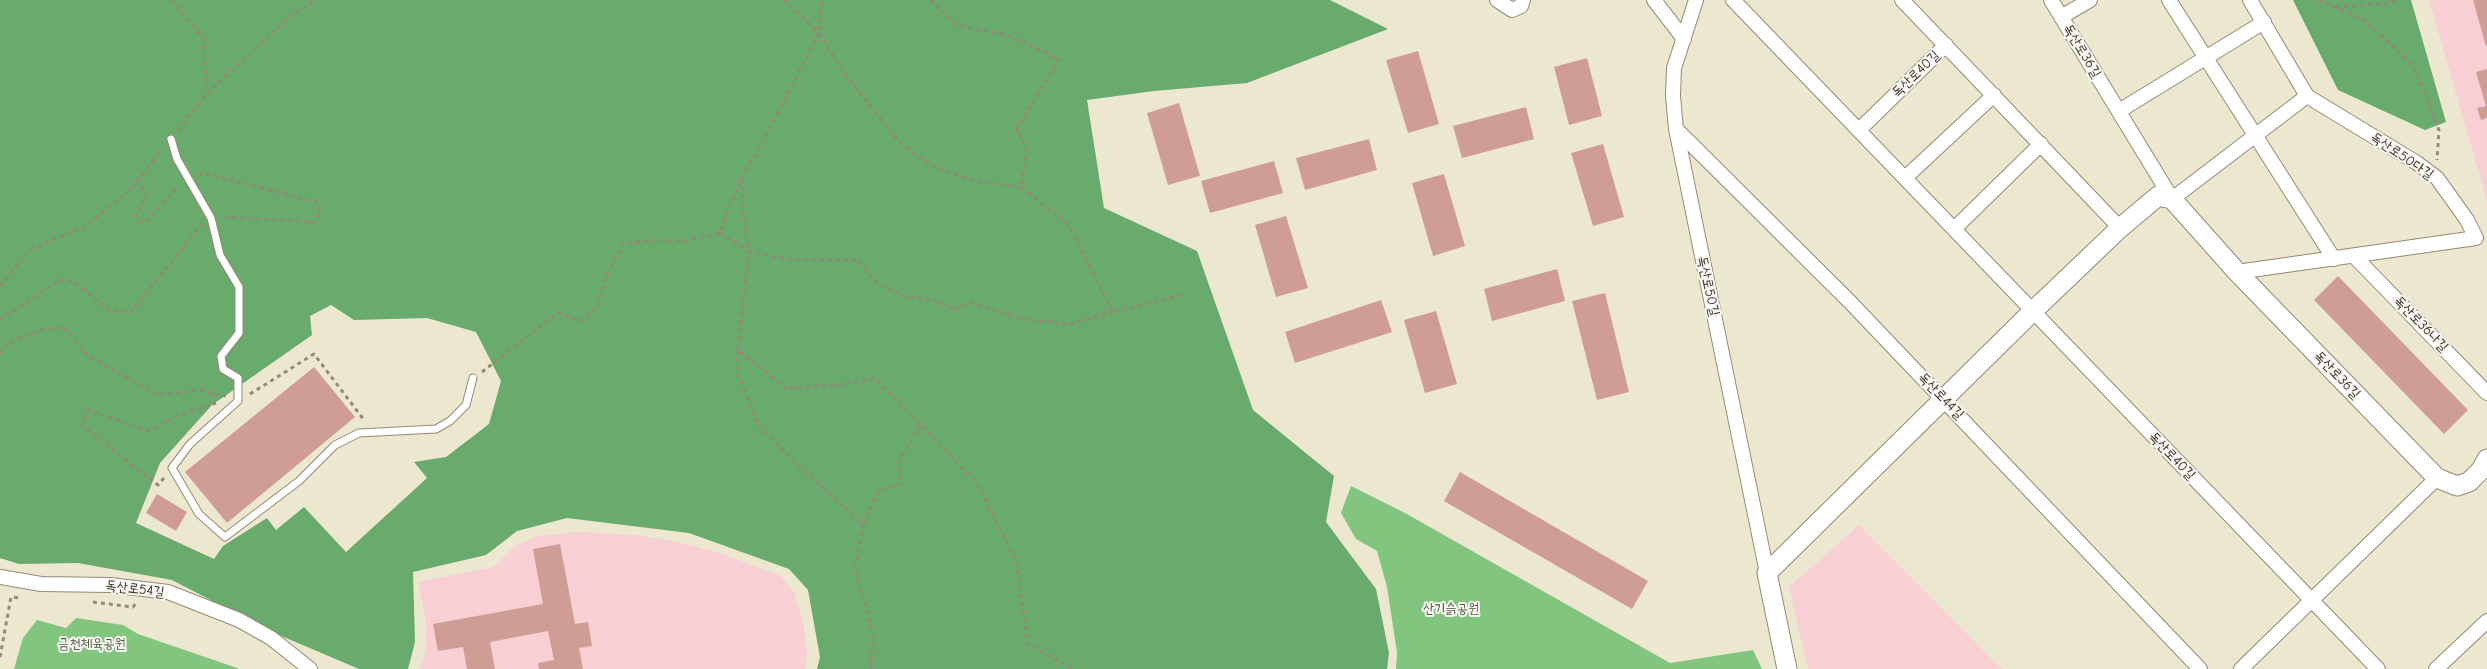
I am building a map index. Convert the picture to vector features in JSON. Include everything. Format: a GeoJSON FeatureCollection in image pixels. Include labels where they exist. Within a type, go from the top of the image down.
{"type":"FeatureCollection","features":[{"type":"Feature","properties":{"kind":"street"},"geometry":{"type":"LineString","coordinates":[[1497,0],[1512,10],[1521,6],[1523,0]]}},
{"type":"Feature","properties":{"kind":"street"},"geometry":{"type":"LineString","coordinates":[[1654,0],[1684,39]]}},
{"type":"Feature","properties":{"kind":"street","name":"독산로50길"},"geometry":{"type":"LineString","coordinates":[[1696,0],[1674,68],[1676,130],[1787,669]]}},
{"type":"Feature","properties":{"kind":"street","name":"독산로40길"},"geometry":{"type":"LineString","coordinates":[[1734,0],[2378,669]]}},
{"type":"Feature","properties":{"kind":"street"},"geometry":{"type":"LineString","coordinates":[[1902,0],[1946,45]]}},
{"type":"Feature","properties":{"kind":"street","name":"독산로36길"},"geometry":{"type":"LineString","coordinates":[[2051,0],[2172,199],[2237,272],[2437,478],[2457,486],[2469,482],[2485,467]]}},
{"type":"Feature","properties":{"kind":"street","name":"독산로36길"},"geometry":{"type":"LineString","coordinates":[[2061,17],[2090,0]]}},
{"type":"Feature","properties":{"kind":"street"},"geometry":{"type":"LineString","coordinates":[[2169,0],[2334,259]]}},
{"type":"Feature","properties":{"kind":"street","name":"독산로50다길"},"geometry":{"type":"LineString","coordinates":[[2250,0],[2307,96],[2418,163],[2437,178],[2458,205],[2476,238],[2354,256]]}},
{"type":"Feature","properties":{"kind":"street"},"geometry":{"type":"LineString","coordinates":[[2119,111],[2264,22]]}},
{"type":"Feature","properties":{"kind":"street","name":"독산로40길"},"geometry":{"type":"LineString","coordinates":[[1859,130],[1946,45],[2120,228]]}},
{"type":"Feature","properties":{"kind":"street"},"geometry":{"type":"LineString","coordinates":[[1905,178],[1994,96]]}},
{"type":"Feature","properties":{"kind":"street"},"geometry":{"type":"LineString","coordinates":[[1767,573],[1943,398],[2120,228],[2158,196],[2172,199],[2256,137],[2307,96]]}},
{"type":"Feature","properties":{"kind":"street","name":"독산로44길"},"geometry":{"type":"LineString","coordinates":[[1676,130],[1850,302],[2200,669]]}},
{"type":"Feature","properties":{"kind":"street"},"geometry":{"type":"LineString","coordinates":[[1954,229],[2040,144]]}},
{"type":"Feature","properties":{"kind":"street"},"geometry":{"type":"LineString","coordinates":[[2237,272],[2354,256]]}},
{"type":"Feature","properties":{"kind":"street","name":"독산로36나길"},"geometry":{"type":"LineString","coordinates":[[2354,256],[2487,393]]}},
{"type":"Feature","properties":{"kind":"street"},"geometry":{"type":"LineString","coordinates":[[2241,669],[2437,478]]}},
{"type":"Feature","properties":{"kind":"street","name":"독산로54길"},"geometry":{"type":"LineString","coordinates":[[0,577],[41,584],[110,585],[168,592],[239,620],[271,638],[310,669]]}},
{"type":"Feature","properties":{"kind":"street"},"geometry":{"type":"LineString","coordinates":[[2436,669],[2487,621]]}},
{"type":"Feature","properties":{"kind":"lane"},"geometry":{"type":"LineString","coordinates":[[171,139],[177,159],[209,216],[220,255],[239,286],[239,334],[221,356],[223,369],[238,378],[238,401],[190,444],[172,468],[199,514],[225,537],[299,480],[335,445],[359,433],[436,429],[450,421],[466,405],[474,378]]}},
{"type":"Feature","properties":{"kind":"path"},"geometry":{"type":"LineString","coordinates":[[172,0],[203,38],[207,94]]}},
{"type":"Feature","properties":{"kind":"path"},"geometry":{"type":"LineString","coordinates":[[784,0],[819,33],[842,70],[878,118],[900,142],[930,165],[979,182],[1021,187],[1068,224],[1113,312]]}},
{"type":"Feature","properties":{"kind":"path"},"geometry":{"type":"LineString","coordinates":[[720,233],[742,176],[757,153],[819,33],[822,0]]}},
{"type":"Feature","properties":{"kind":"path"},"geometry":{"type":"LineString","coordinates":[[931,0],[956,24],[1010,36],[1059,58],[1017,129],[1027,151],[1021,187]]}},
{"type":"Feature","properties":{"kind":"path"},"geometry":{"type":"LineString","coordinates":[[2318,0],[2363,20],[2414,66],[2439,130],[2437,178]]}},
{"type":"Feature","properties":{"kind":"path"},"geometry":{"type":"LineString","coordinates":[[2335,7],[2368,5],[2396,0]]}},
{"type":"Feature","properties":{"kind":"path"},"geometry":{"type":"LineString","coordinates":[[0,320],[60,280],[72,281],[110,311],[131,312],[209,216],[316,222],[321,212],[317,202],[207,174],[187,177],[144,224],[134,216],[147,196],[137,180]]}},
{"type":"Feature","properties":{"kind":"path"},"geometry":{"type":"LineString","coordinates":[[742,176],[744,220],[749,251],[736,368],[758,425],[862,524]]}},
{"type":"Feature","properties":{"kind":"path"},"geometry":{"type":"LineString","coordinates":[[474,378],[557,313],[581,321],[598,306],[606,277],[623,244],[654,240],[684,241],[720,233],[749,251],[785,259],[857,260],[877,283],[905,296],[935,301],[956,310],[969,302],[1023,319],[1070,324],[1186,294]]}},
{"type":"Feature","properties":{"kind":"path"},"geometry":{"type":"LineString","coordinates":[[0,354],[5,346],[17,339],[44,329],[63,327],[87,355],[158,395],[205,390],[238,401]]}},
{"type":"Feature","properties":{"kind":"path"},"geometry":{"type":"LineString","coordinates":[[738,350],[786,388],[839,384],[875,378],[977,483],[1016,561],[1028,644],[1074,669]]}},
{"type":"Feature","properties":{"kind":"path"},"geometry":{"type":"LineString","coordinates":[[172,468],[158,485],[82,425],[88,410],[148,431],[179,415],[220,402],[238,401],[314,354],[364,420],[372,422]]}},
{"type":"Feature","properties":{"kind":"path"},"geometry":{"type":"LineString","coordinates":[[871,669],[873,631],[855,570],[862,524],[879,490],[900,484],[899,461],[920,425]]}},
{"type":"Feature","properties":{"kind":"path"},"geometry":{"type":"LineString","coordinates":[[90,601],[133,607],[143,588]]}},
{"type":"Feature","properties":{"kind":"path"},"geometry":{"type":"LineString","coordinates":[[0,657],[11,597],[30,598]]}},
{"type":"Feature","properties":{"kind":"shaded area"},"geometry":{"type":"Polygon","coordinates":[[[2429,0],[2487,0],[2487,201],[2429,0]]]}},
{"type":"Feature","properties":{"kind":"shaded area"},"geometry":{"type":"Polygon","coordinates":[[[1859,525],[2002,669],[1808,669],[1789,587],[1859,525]]]}},
{"type":"Feature","properties":{"kind":"shaded area"},"geometry":{"type":"Polygon","coordinates":[[[577,532],[636,535],[678,542],[723,554],[781,576],[794,592],[803,622],[807,651],[806,669],[420,669],[426,648],[426,620],[418,582],[494,567],[516,545],[538,536],[577,532]]]}},
{"type":"Feature","properties":{"kind":"green space"},"geometry":{"type":"Polygon","coordinates":[[[0,0],[1330,0],[1388,29],[1247,83],[1154,91],[1087,100],[1104,208],[1197,251],[1253,410],[1334,476],[1326,522],[1376,589],[1389,653],[1387,669],[817,669],[820,657],[808,590],[789,569],[689,533],[567,518],[517,531],[486,555],[413,572],[415,642],[408,669],[359,669],[272,632],[172,580],[78,563],[19,564],[0,558],[0,0]],[[331,305],[310,316],[312,335],[212,405],[160,463],[136,523],[214,559],[223,546],[267,518],[276,530],[304,507],[346,552],[427,478],[414,462],[446,457],[489,424],[501,381],[476,332],[427,318],[354,320],[331,305]]]}},
{"type":"Feature","properties":{"kind":"green space"},"geometry":{"type":"Polygon","coordinates":[[[2293,0],[2411,0],[2446,122],[2425,130],[2338,90],[2293,0]]]}},
{"type":"Feature","properties":{"kind":"green space","name":"산기슭공원"},"geometry":{"type":"Polygon","coordinates":[[[1351,486],[1405,513],[1670,663],[1753,650],[1762,669],[1396,669],[1397,652],[1387,587],[1377,551],[1356,539],[1341,513],[1351,486]]]}},
{"type":"Feature","properties":{"kind":"green space","name":"금천체육공원"},"geometry":{"type":"Polygon","coordinates":[[[76,618],[123,625],[138,634],[240,669],[14,669],[23,638],[37,620],[66,628],[76,618]]]}},
{"type":"Feature","properties":{"kind":"building"},"geometry":{"type":"Polygon","coordinates":[[[2473,0],[2487,0],[2486,46],[2473,0]]]}},
{"type":"Feature","properties":{"kind":"building"},"geometry":{"type":"Polygon","coordinates":[[[1418,51],[1439,124],[1408,133],[1386,60],[1418,51]]]}},
{"type":"Feature","properties":{"kind":"building"},"geometry":{"type":"Polygon","coordinates":[[[1587,58],[1602,116],[1569,125],[1554,67],[1587,58]]]}},
{"type":"Feature","properties":{"kind":"building"},"geometry":{"type":"Polygon","coordinates":[[[2487,69],[2487,118],[2481,120],[2477,108],[2486,106],[2476,72],[2487,69]]]}},
{"type":"Feature","properties":{"kind":"building"},"geometry":{"type":"Polygon","coordinates":[[[1179,103],[1200,176],[1168,185],[1147,113],[1179,103]]]}},
{"type":"Feature","properties":{"kind":"building"},"geometry":{"type":"Polygon","coordinates":[[[1526,107],[1534,139],[1462,158],[1453,126],[1526,107]]]}},
{"type":"Feature","properties":{"kind":"building"},"geometry":{"type":"Polygon","coordinates":[[[1369,139],[1377,170],[1305,190],[1296,158],[1369,139]]]}},
{"type":"Feature","properties":{"kind":"building"},"geometry":{"type":"Polygon","coordinates":[[[1603,144],[1624,217],[1593,226],[1571,153],[1603,144]]]}},
{"type":"Feature","properties":{"kind":"building"},"geometry":{"type":"Polygon","coordinates":[[[1274,161],[1283,193],[1210,213],[1201,181],[1274,161]]]}},
{"type":"Feature","properties":{"kind":"building"},"geometry":{"type":"Polygon","coordinates":[[[1444,174],[1465,246],[1433,256],[1412,183],[1444,174]]]}},
{"type":"Feature","properties":{"kind":"building"},"geometry":{"type":"Polygon","coordinates":[[[1286,216],[1308,288],[1276,297],[1255,225],[1286,216]]]}},
{"type":"Feature","properties":{"kind":"building"},"geometry":{"type":"Polygon","coordinates":[[[1557,269],[1565,301],[1492,321],[1484,289],[1557,269]]]}},
{"type":"Feature","properties":{"kind":"building"},"geometry":{"type":"Polygon","coordinates":[[[2338,276],[2468,410],[2444,434],[2314,300],[2338,276]]]}},
{"type":"Feature","properties":{"kind":"building"},"geometry":{"type":"Polygon","coordinates":[[[1605,293],[1629,392],[1597,400],[1572,301],[1605,293]]]}},
{"type":"Feature","properties":{"kind":"building"},"geometry":{"type":"Polygon","coordinates":[[[1381,300],[1392,332],[1295,363],[1285,332],[1381,300]]]}},
{"type":"Feature","properties":{"kind":"building"},"geometry":{"type":"Polygon","coordinates":[[[1436,311],[1457,384],[1425,393],[1404,320],[1436,311]]]}},
{"type":"Feature","properties":{"kind":"building"},"geometry":{"type":"Polygon","coordinates":[[[314,367],[355,417],[227,523],[185,472],[314,367]]]}},
{"type":"Feature","properties":{"kind":"building"},"geometry":{"type":"Polygon","coordinates":[[[1460,472],[1648,581],[1632,609],[1444,501],[1460,472]]]}},
{"type":"Feature","properties":{"kind":"building"},"geometry":{"type":"Polygon","coordinates":[[[157,494],[187,512],[176,531],[146,513],[157,494]]]}},
{"type":"Feature","properties":{"kind":"building"},"geometry":{"type":"Polygon","coordinates":[[[560,544],[575,624],[588,622],[592,646],[579,648],[583,669],[539,669],[538,663],[554,660],[548,631],[490,642],[495,669],[467,669],[463,647],[438,651],[433,624],[543,604],[533,549],[560,544]]]}}]}
